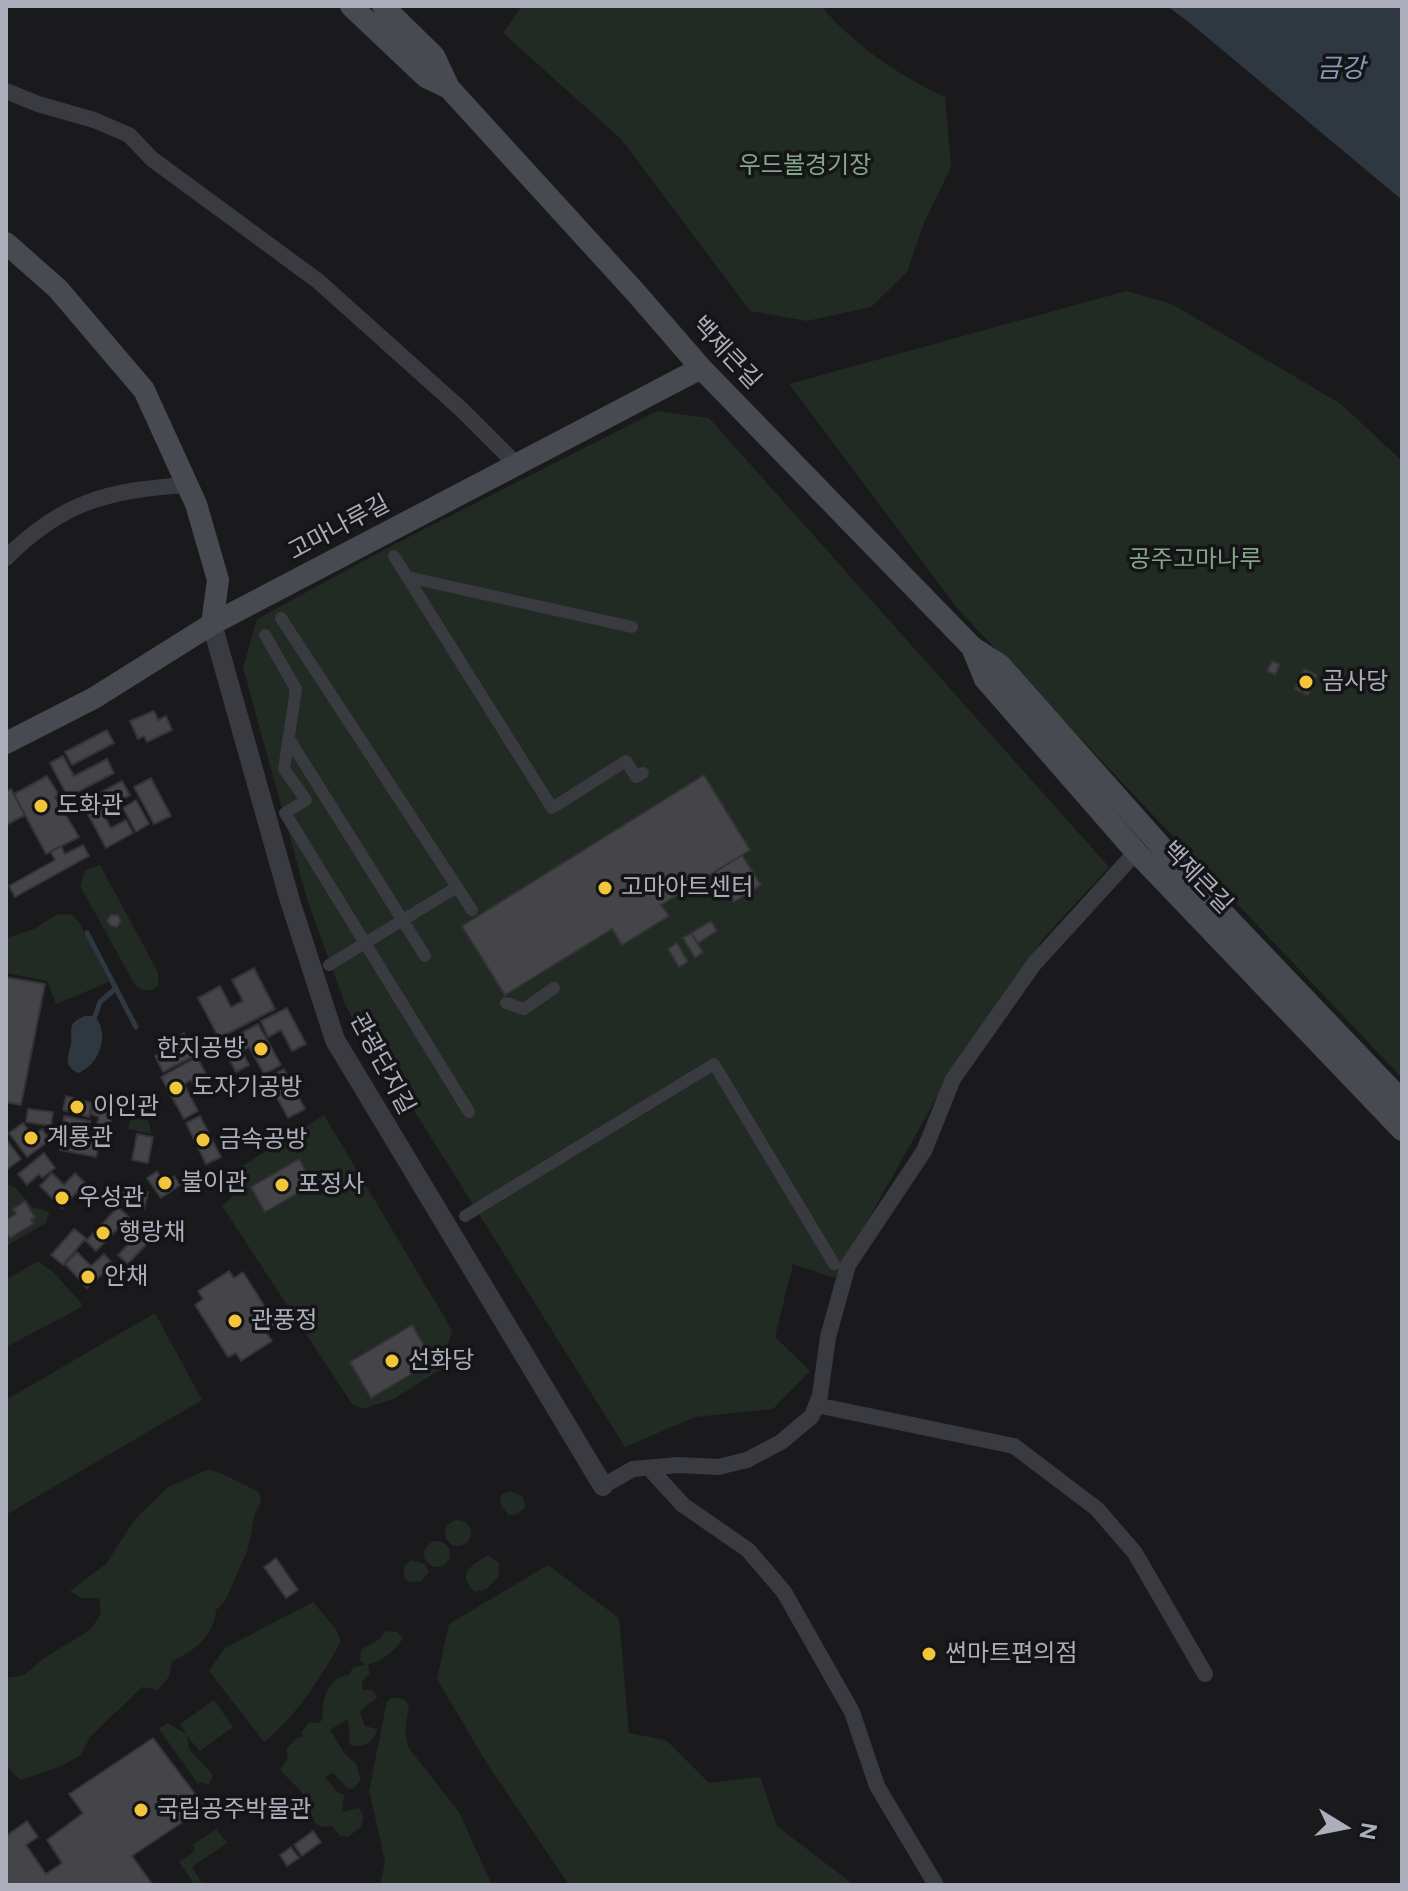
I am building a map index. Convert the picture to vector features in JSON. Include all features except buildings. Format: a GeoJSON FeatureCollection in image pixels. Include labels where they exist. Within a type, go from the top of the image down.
{"type":"FeatureCollection","features":[{"type":"Feature","properties":{"kind":"main road","name":"백제큰길"},"geometry":{"type":"LineString","coordinates":[[351,6],[426,77],[449,88]]}},
{"type":"Feature","properties":{"kind":"main road","name":"백제큰길"},"geometry":{"type":"LineString","coordinates":[[383,6],[434,56],[449,88],[701,368],[972,647],[1000,665],[1182,870],[1402,1101]]}},
{"type":"Feature","properties":{"kind":"main road"},"geometry":{"type":"LineString","coordinates":[[6,243],[58,289],[144,390],[196,504],[218,580],[212,624]]}},
{"type":"Feature","properties":{"kind":"main road","name":"고마나루길"},"geometry":{"type":"LineString","coordinates":[[6,743],[94,698],[212,624],[701,368]]}},
{"type":"Feature","properties":{"kind":"main road","name":"백제큰길"},"geometry":{"type":"LineString","coordinates":[[972,647],[985,679],[1136,852],[1402,1130]]}},
{"type":"Feature","properties":{"kind":"street"},"geometry":{"type":"LineString","coordinates":[[6,91],[129,135],[152,159],[318,281],[462,410],[516,464]]}},
{"type":"Feature","properties":{"kind":"street"},"geometry":{"type":"LineString","coordinates":[[6,558],[32,532],[74,506],[123,492],[188,485]]}},
{"type":"Feature","properties":{"kind":"street"},"geometry":{"type":"LineString","coordinates":[[394,556],[552,808],[626,761],[636,777],[643,773]]}},
{"type":"Feature","properties":{"kind":"street"},"geometry":{"type":"LineString","coordinates":[[407,577],[632,627]]}},
{"type":"Feature","properties":{"kind":"street"},"geometry":{"type":"LineString","coordinates":[[281,618],[472,910]]}},
{"type":"Feature","properties":{"kind":"street","name":"관광단지길"},"geometry":{"type":"LineString","coordinates":[[212,624],[290,901],[335,1040],[603,1486]]}},
{"type":"Feature","properties":{"kind":"street"},"geometry":{"type":"LineString","coordinates":[[265,635],[296,689],[284,769],[306,800],[285,813],[469,1112]]}},
{"type":"Feature","properties":{"kind":"street"},"geometry":{"type":"LineString","coordinates":[[289,739],[425,956]]}},
{"type":"Feature","properties":{"kind":"street"},"geometry":{"type":"LineString","coordinates":[[603,1486],[633,1469],[678,1465],[718,1467],[747,1460],[788,1436],[812,1416],[820,1395],[828,1337],[848,1265],[924,1151],[953,1079],[1034,964],[1136,852]]}},
{"type":"Feature","properties":{"kind":"street"},"geometry":{"type":"LineString","coordinates":[[329,965],[457,887]]}},
{"type":"Feature","properties":{"kind":"street"},"geometry":{"type":"LineString","coordinates":[[506,1003],[524,1009],[554,988]]}},
{"type":"Feature","properties":{"kind":"street"},"geometry":{"type":"LineString","coordinates":[[465,1216],[714,1064],[834,1264]]}},
{"type":"Feature","properties":{"kind":"street"},"geometry":{"type":"LineString","coordinates":[[816,1405],[1014,1446],[1097,1509],[1135,1553],[1205,1674]]}},
{"type":"Feature","properties":{"kind":"street"},"geometry":{"type":"LineString","coordinates":[[649,1468],[683,1505],[748,1550],[784,1592],[852,1712],[877,1786],[936,1885]]}},
{"type":"Feature","properties":{"kind":"green space","name":"우드볼경기장"},"geometry":{"type":"Polygon","coordinates":[[[522,6],[821,6],[848,34],[878,58],[945,97],[951,167],[924,223],[907,272],[871,307],[807,321],[750,311],[621,139],[503,33],[522,6]]]}},
{"type":"Feature","properties":{"kind":"green space","name":"공주고마나루"},"geometry":{"type":"Polygon","coordinates":[[[1126,291],[1172,304],[1341,404],[1402,461],[1402,1078],[957,608],[789,384],[1126,291]]]}},
{"type":"Feature","properties":{"kind":"green space"},"geometry":{"type":"Polygon","coordinates":[[[657,411],[709,418],[1109,867],[1044,938],[953,1069],[835,1278],[793,1264],[775,1337],[810,1371],[773,1409],[695,1417],[625,1447],[393,1077],[366,1043],[345,1004],[307,899],[243,668],[257,619],[389,547],[657,411]]]}},
{"type":"Feature","properties":{"kind":"green space"},"geometry":{"type":"Polygon","coordinates":[[[100,865],[158,972],[158,985],[152,989],[144,990],[135,985],[80,886],[85,870],[100,865]]]}},
{"type":"Feature","properties":{"kind":"green space"},"geometry":{"type":"Polygon","coordinates":[[[64,914],[72,915],[79,922],[109,982],[56,1004],[47,981],[6,973],[6,938],[64,914]]]}},
{"type":"Feature","properties":{"kind":"green space"},"geometry":{"type":"Polygon","coordinates":[[[137,1096],[144,1105],[152,1134],[128,1129],[137,1096]]]}},
{"type":"Feature","properties":{"kind":"green space"},"geometry":{"type":"Polygon","coordinates":[[[324,1115],[452,1330],[441,1369],[394,1399],[362,1409],[352,1404],[222,1206],[233,1196],[223,1178],[324,1115]]]}},
{"type":"Feature","properties":{"kind":"green space"},"geometry":{"type":"Polygon","coordinates":[[[6,1184],[15,1187],[32,1207],[50,1212],[45,1224],[6,1246],[6,1184]]]}},
{"type":"Feature","properties":{"kind":"green space"},"geometry":{"type":"Polygon","coordinates":[[[38,1261],[53,1272],[82,1304],[80,1308],[6,1347],[6,1280],[38,1261]]]}},
{"type":"Feature","properties":{"kind":"green space"},"geometry":{"type":"Polygon","coordinates":[[[155,1313],[202,1400],[6,1515],[6,1400],[155,1313]]]}},
{"type":"Feature","properties":{"kind":"green space"},"geometry":{"type":"Polygon","coordinates":[[[209,1469],[259,1492],[261,1502],[255,1513],[248,1549],[225,1601],[216,1610],[212,1628],[196,1647],[172,1661],[169,1677],[157,1690],[142,1687],[90,1737],[81,1755],[59,1767],[21,1780],[6,1763],[6,1678],[24,1675],[44,1658],[90,1630],[101,1614],[99,1598],[81,1598],[70,1591],[106,1564],[135,1519],[168,1487],[209,1469]]]}},
{"type":"Feature","properties":{"kind":"green space"},"geometry":{"type":"Polygon","coordinates":[[[511,1491],[523,1497],[525,1508],[515,1515],[508,1515],[500,1503],[501,1494],[511,1491]]]}},
{"type":"Feature","properties":{"kind":"green space"},"geometry":{"type":"Polygon","coordinates":[[[458,1520],[467,1524],[471,1533],[467,1542],[458,1546],[449,1542],[445,1533],[449,1524],[458,1520]]]}},
{"type":"Feature","properties":{"kind":"green space"},"geometry":{"type":"Polygon","coordinates":[[[437,1541],[447,1544],[450,1554],[447,1564],[437,1567],[427,1564],[424,1554],[427,1544],[437,1541]]]}},
{"type":"Feature","properties":{"kind":"green space"},"geometry":{"type":"Polygon","coordinates":[[[488,1555],[499,1563],[498,1577],[487,1589],[475,1592],[469,1586],[466,1575],[471,1567],[488,1555]]]}},
{"type":"Feature","properties":{"kind":"green space"},"geometry":{"type":"Polygon","coordinates":[[[411,1560],[425,1564],[429,1572],[421,1581],[409,1582],[404,1577],[404,1566],[411,1560]]]}},
{"type":"Feature","properties":{"kind":"green space"},"geometry":{"type":"Polygon","coordinates":[[[548,1565],[619,1618],[629,1733],[666,1740],[709,1783],[760,1777],[777,1826],[854,1885],[569,1885],[486,1762],[437,1679],[449,1624],[548,1565]]]}},
{"type":"Feature","properties":{"kind":"green space"},"geometry":{"type":"Polygon","coordinates":[[[313,1602],[336,1629],[341,1641],[307,1695],[264,1742],[209,1671],[225,1648],[313,1602]]]}},
{"type":"Feature","properties":{"kind":"green space"},"geometry":{"type":"Polygon","coordinates":[[[385,1631],[397,1632],[403,1638],[388,1655],[368,1665],[370,1673],[362,1682],[362,1690],[371,1690],[378,1696],[360,1713],[365,1726],[377,1729],[373,1738],[364,1745],[350,1745],[348,1719],[330,1730],[345,1754],[356,1764],[361,1780],[354,1788],[348,1789],[333,1773],[325,1777],[337,1792],[344,1795],[342,1812],[359,1808],[364,1818],[361,1827],[348,1837],[340,1836],[332,1826],[322,1827],[315,1823],[301,1791],[280,1770],[288,1758],[286,1749],[297,1738],[303,1737],[301,1733],[309,1722],[319,1723],[323,1719],[323,1705],[331,1685],[335,1680],[349,1675],[353,1667],[365,1665],[360,1660],[361,1650],[381,1638],[385,1631]]]}},
{"type":"Feature","properties":{"kind":"green space"},"geometry":{"type":"Polygon","coordinates":[[[394,1697],[405,1700],[409,1705],[405,1731],[408,1747],[459,1812],[492,1885],[380,1885],[385,1861],[369,1791],[387,1701],[394,1697]]]}},
{"type":"Feature","properties":{"kind":"green space"},"geometry":{"type":"Polygon","coordinates":[[[214,1700],[233,1727],[200,1751],[187,1736],[189,1749],[213,1775],[209,1785],[198,1784],[159,1729],[167,1723],[186,1734],[180,1724],[214,1700]]]}},
{"type":"Feature","properties":{"kind":"green space"},"geometry":{"type":"Polygon","coordinates":[[[216,1829],[227,1843],[192,1867],[203,1885],[195,1885],[179,1862],[192,1853],[193,1845],[216,1829]]]}},
{"type":"Feature","properties":{"kind":"water","name":"금강"},"geometry":{"type":"Polygon","coordinates":[[[1167,6],[1402,6],[1402,200],[1190,23],[1167,6]]]}},
{"type":"Feature","properties":{"kind":"water"},"geometry":{"type":"Polygon","coordinates":[[[85,1016],[95,1016],[102,1031],[102,1040],[92,1063],[78,1073],[68,1061],[72,1027],[85,1016]]]}},
{"type":"Feature","properties":{"kind":"waterway"},"geometry":{"type":"LineString","coordinates":[[87,933],[136,1027]]}},
{"type":"Feature","properties":{"kind":"waterway"},"geometry":{"type":"LineString","coordinates":[[95,1016],[100,1002],[116,988]]}},
{"type":"Feature","properties":{"kind":"place","name":"곰사당"},"geometry":{"type":"Point","coordinates":[1306,682]}},
{"type":"Feature","properties":{"kind":"place","name":"도화관"},"geometry":{"type":"Point","coordinates":[41,806]}},
{"type":"Feature","properties":{"kind":"place","name":"고마아트센터"},"geometry":{"type":"Point","coordinates":[605,888]}},
{"type":"Feature","properties":{"kind":"place","name":"한지공방"},"geometry":{"type":"Point","coordinates":[261,1049]}},
{"type":"Feature","properties":{"kind":"place","name":"도자기공방"},"geometry":{"type":"Point","coordinates":[176,1088]}},
{"type":"Feature","properties":{"kind":"place","name":"이인관"},"geometry":{"type":"Point","coordinates":[77,1107]}},
{"type":"Feature","properties":{"kind":"place","name":"계룡관"},"geometry":{"type":"Point","coordinates":[31,1138]}},
{"type":"Feature","properties":{"kind":"place","name":"금속공방"},"geometry":{"type":"Point","coordinates":[203,1140]}},
{"type":"Feature","properties":{"kind":"place","name":"불이관"},"geometry":{"type":"Point","coordinates":[165,1183]}},
{"type":"Feature","properties":{"kind":"place","name":"포정사"},"geometry":{"type":"Point","coordinates":[282,1185]}},
{"type":"Feature","properties":{"kind":"place","name":"우성관"},"geometry":{"type":"Point","coordinates":[62,1198]}},
{"type":"Feature","properties":{"kind":"place","name":"행랑채"},"geometry":{"type":"Point","coordinates":[103,1233]}},
{"type":"Feature","properties":{"kind":"place","name":"안채"},"geometry":{"type":"Point","coordinates":[88,1277]}},
{"type":"Feature","properties":{"kind":"place","name":"관풍정"},"geometry":{"type":"Point","coordinates":[235,1321]}},
{"type":"Feature","properties":{"kind":"place","name":"선화당"},"geometry":{"type":"Point","coordinates":[392,1361]}},
{"type":"Feature","properties":{"kind":"place","name":"썬마트편의점"},"geometry":{"type":"Point","coordinates":[929,1654]}},
{"type":"Feature","properties":{"kind":"place","name":"국립공주박물관"},"geometry":{"type":"Point","coordinates":[141,1810]}}]}
